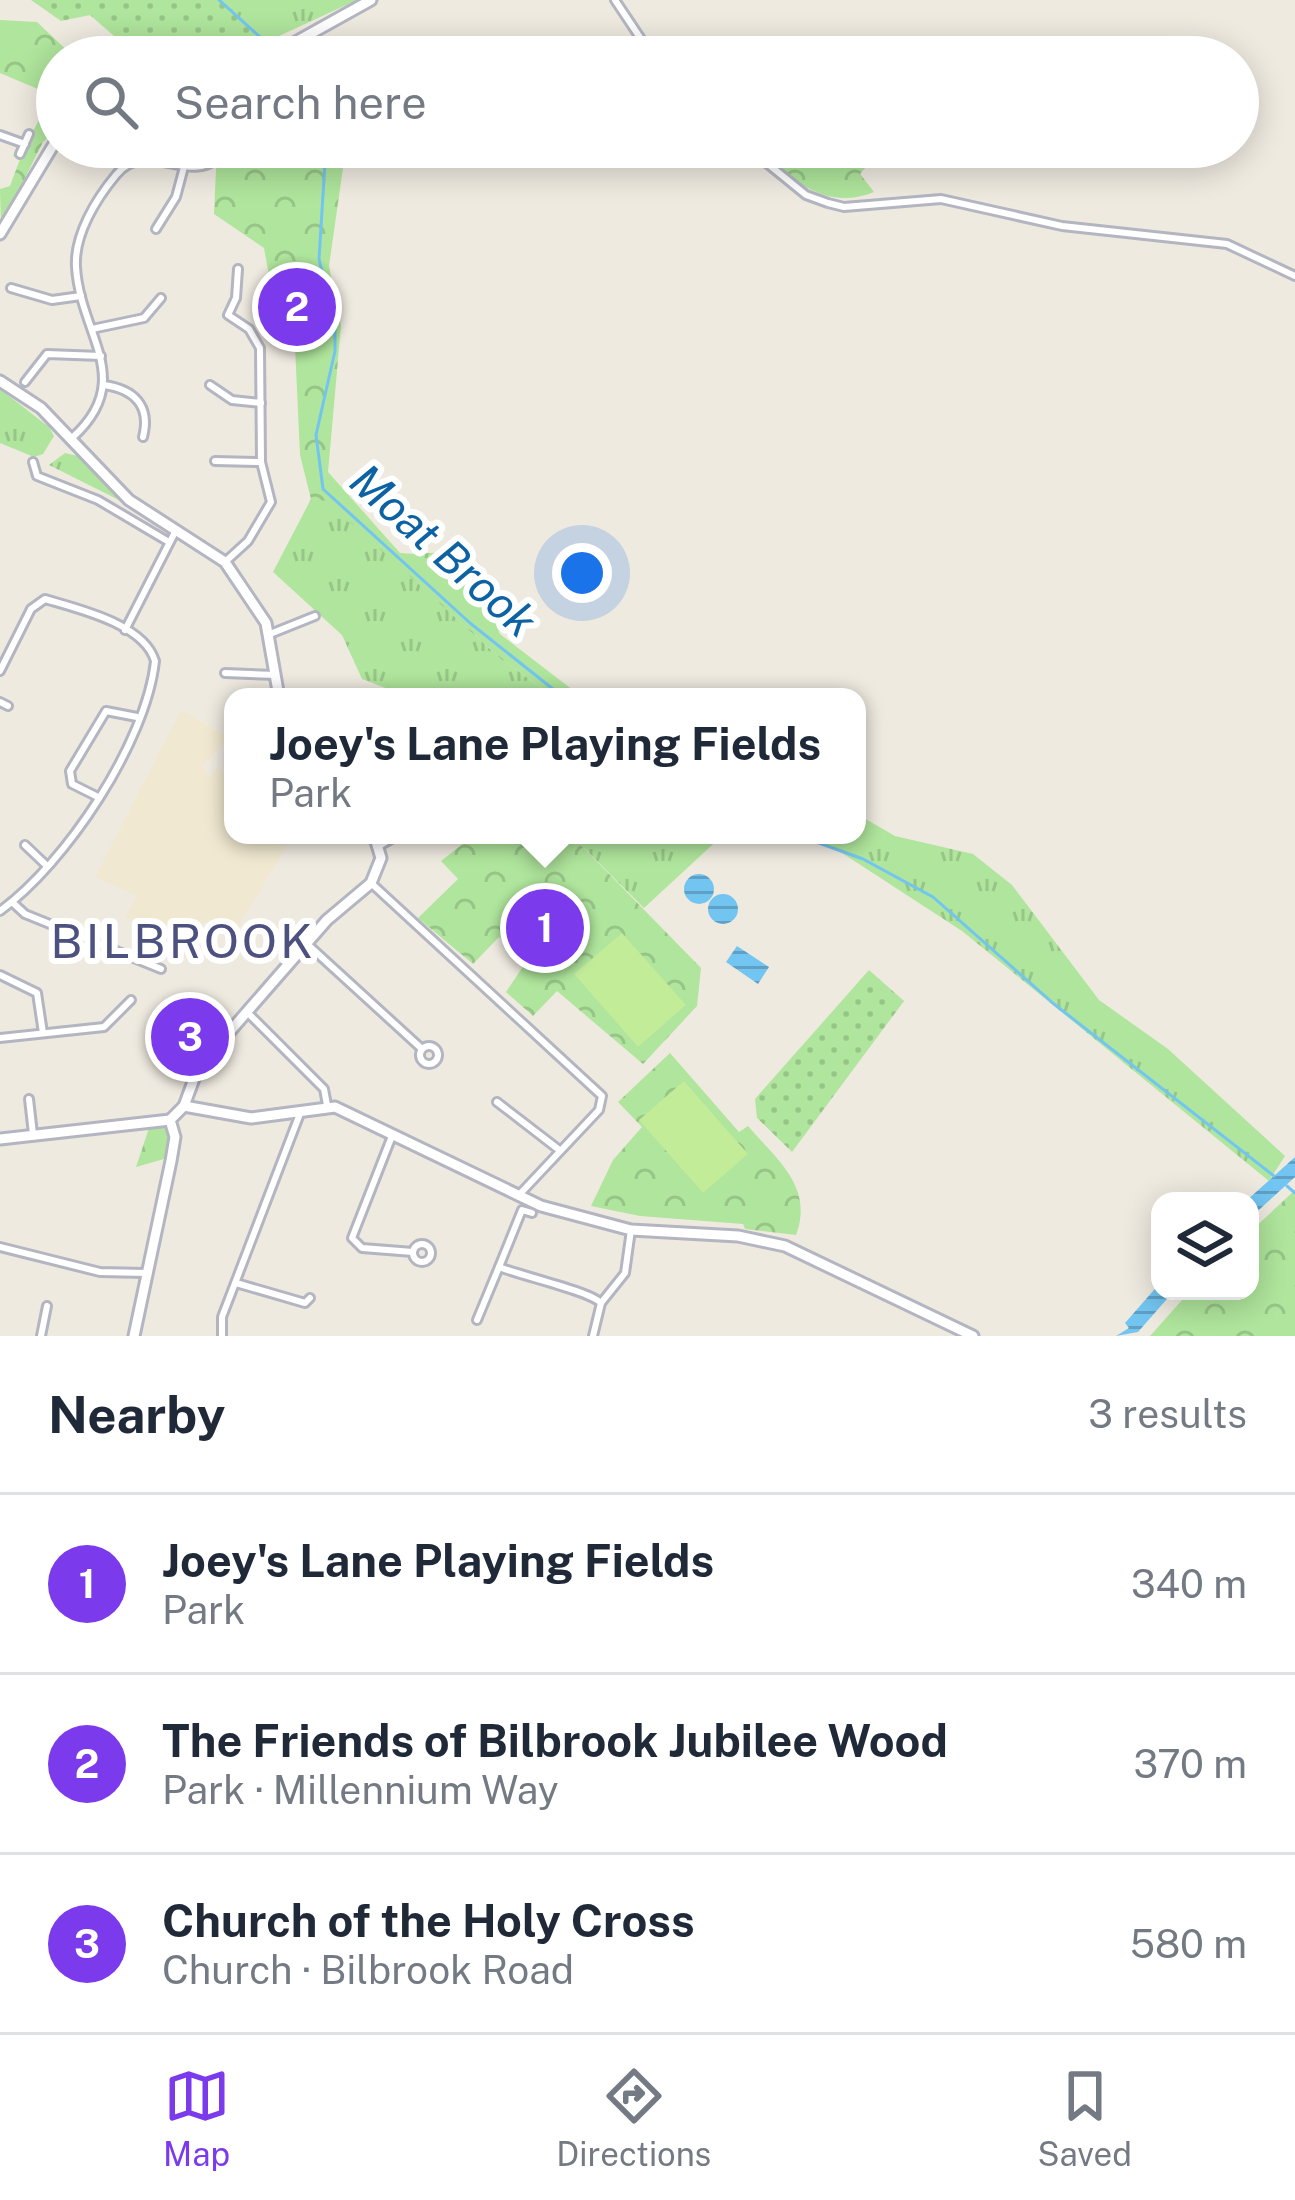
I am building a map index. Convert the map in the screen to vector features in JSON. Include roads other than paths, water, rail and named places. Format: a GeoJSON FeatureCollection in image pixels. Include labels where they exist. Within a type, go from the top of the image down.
{"type":"FeatureCollection","features":[{"type":"Feature","properties":{"kind":"street"},"geometry":{"type":"LineString","coordinates":[[306,36],[371,0]]}},
{"type":"Feature","properties":{"kind":"street"},"geometry":{"type":"LineString","coordinates":[[615,0],[639,36]]}},
{"type":"Feature","properties":{"kind":"street"},"geometry":{"type":"LineString","coordinates":[[20,154],[29,134]]}},
{"type":"Feature","properties":{"kind":"street"},"geometry":{"type":"LineString","coordinates":[[0,135],[25,144]]}},
{"type":"Feature","properties":{"kind":"street"},"geometry":{"type":"LineString","coordinates":[[0,234],[40,168]]}},
{"type":"Feature","properties":{"kind":"street"},"geometry":{"type":"LineString","coordinates":[[69,441],[93,418],[104,385],[101,356],[76,265],[83,229],[120,171],[127,168]]}},
{"type":"Feature","properties":{"kind":"street"},"geometry":{"type":"LineString","coordinates":[[156,229],[176,197],[183,168]]}},
{"type":"Feature","properties":{"kind":"street"},"geometry":{"type":"LineString","coordinates":[[773,168],[806,195],[827,203],[941,199],[1062,226],[1227,244],[1295,276]]}},
{"type":"Feature","properties":{"kind":"street"},"geometry":{"type":"LineString","coordinates":[[225,562],[248,541],[269,510],[261,462],[258,341],[228,315],[236,298],[238,269]]}},
{"type":"Feature","properties":{"kind":"street"},"geometry":{"type":"LineString","coordinates":[[11,288],[52,300],[81,296]]}},
{"type":"Feature","properties":{"kind":"street"},"geometry":{"type":"LineString","coordinates":[[92,329],[144,318],[161,298]]}},
{"type":"Feature","properties":{"kind":"street"},"geometry":{"type":"LineString","coordinates":[[25,382],[47,355],[101,356]]}},
{"type":"Feature","properties":{"kind":"street"},"geometry":{"type":"LineString","coordinates":[[0,381],[41,408],[117,490],[225,562],[270,634],[277,688]]}},
{"type":"Feature","properties":{"kind":"street"},"geometry":{"type":"LineString","coordinates":[[104,385],[137,398],[146,416],[143,437]]}},
{"type":"Feature","properties":{"kind":"street"},"geometry":{"type":"LineString","coordinates":[[210,385],[232,400],[261,403]]}},
{"type":"Feature","properties":{"kind":"street"},"geometry":{"type":"LineString","coordinates":[[215,461],[261,462]]}},
{"type":"Feature","properties":{"kind":"street"},"geometry":{"type":"LineString","coordinates":[[32,462],[37,476],[98,500],[169,542]]}},
{"type":"Feature","properties":{"kind":"street"},"geometry":{"type":"LineString","coordinates":[[125,630],[176,531]]}},
{"type":"Feature","properties":{"kind":"street"},"geometry":{"type":"LineString","coordinates":[[0,671],[40,600],[125,630],[146,644],[155,661],[137,717],[98,797],[46,865],[0,910]]}},
{"type":"Feature","properties":{"kind":"street"},"geometry":{"type":"LineString","coordinates":[[270,634],[315,616]]}},
{"type":"Feature","properties":{"kind":"street"},"geometry":{"type":"LineString","coordinates":[[225,673],[276,675]]}},
{"type":"Feature","properties":{"kind":"street"},"geometry":{"type":"LineString","coordinates":[[98,797],[72,784],[70,771],[106,711],[137,717]]}},
{"type":"Feature","properties":{"kind":"street"},"geometry":{"type":"LineString","coordinates":[[0,1139],[170,1120],[184,1106],[193,1075],[306,944],[371,883],[380,864],[378,844]]}},
{"type":"Feature","properties":{"kind":"street"},"geometry":{"type":"LineString","coordinates":[[25,845],[46,865]]}},
{"type":"Feature","properties":{"kind":"street"},"geometry":{"type":"LineString","coordinates":[[371,883],[598,1089],[603,1100],[599,1110],[518,1196]]}},
{"type":"Feature","properties":{"kind":"street"},"geometry":{"type":"LineString","coordinates":[[12,902],[25,914],[161,969]]}},
{"type":"Feature","properties":{"kind":"street"},"geometry":{"type":"LineString","coordinates":[[306,944],[422,1049]]}},
{"type":"Feature","properties":{"kind":"street"},"geometry":{"type":"LineString","coordinates":[[0,975],[37,993],[43,1034]]}},
{"type":"Feature","properties":{"kind":"street"},"geometry":{"type":"LineString","coordinates":[[0,1038],[109,1026],[131,1000]]}},
{"type":"Feature","properties":{"kind":"street"},"geometry":{"type":"LineString","coordinates":[[248,1012],[324,1089],[327,1105]]}},
{"type":"Feature","properties":{"kind":"street"},"geometry":{"type":"LineString","coordinates":[[163,1051],[193,1075]]}},
{"type":"Feature","properties":{"kind":"street"},"geometry":{"type":"LineString","coordinates":[[28,1099],[33,1134]]}},
{"type":"Feature","properties":{"kind":"street"},"geometry":{"type":"LineString","coordinates":[[497,1102],[558,1149]]}},
{"type":"Feature","properties":{"kind":"street"},"geometry":{"type":"LineString","coordinates":[[184,1106],[251,1118],[327,1105],[567,1215],[632,1230],[738,1236],[785,1246],[973,1336]]}},
{"type":"Feature","properties":{"kind":"street"},"geometry":{"type":"LineString","coordinates":[[221,1334],[236,1283],[298,1128],[300,1108]]}},
{"type":"Feature","properties":{"kind":"street"},"geometry":{"type":"LineString","coordinates":[[134,1336],[175,1137],[170,1120]]}},
{"type":"Feature","properties":{"kind":"street"},"geometry":{"type":"LineString","coordinates":[[394,1133],[352,1238],[362,1248],[413,1252]]}},
{"type":"Feature","properties":{"kind":"street"},"geometry":{"type":"LineString","coordinates":[[477,1320],[518,1209],[532,1213]]}},
{"type":"Feature","properties":{"kind":"street"},"geometry":{"type":"LineString","coordinates":[[593,1336],[601,1303],[623,1278],[632,1230]]}},
{"type":"Feature","properties":{"kind":"street"},"geometry":{"type":"LineString","coordinates":[[0,1247],[100,1272],[145,1274]]}},
{"type":"Feature","properties":{"kind":"street"},"geometry":{"type":"LineString","coordinates":[[500,1267],[542,1285],[590,1295],[601,1303]]}},
{"type":"Feature","properties":{"kind":"street"},"geometry":{"type":"LineString","coordinates":[[236,1283],[307,1304]]}},
{"type":"Feature","properties":{"kind":"street"},"geometry":{"type":"LineString","coordinates":[[41,1336],[47,1306]]}},
{"type":"Feature","properties":{"kind":"water"},"geometry":{"type":"Polygon","coordinates":[[[699,874],[714,889],[699,904],[684,889],[699,874]]]}},
{"type":"Feature","properties":{"kind":"water"},"geometry":{"type":"Polygon","coordinates":[[[723,894],[738,909],[723,924],[708,909],[723,894]]]}},
{"type":"Feature","properties":{"kind":"water"},"geometry":{"type":"Polygon","coordinates":[[[737,946],[769,967],[758,984],[726,962],[737,946]]]}},
{"type":"Feature","properties":{"kind":"water"},"geometry":{"type":"Polygon","coordinates":[[[1295,1157],[1295,1177],[1259,1210],[1256,1192],[1295,1157]]]}},
{"type":"Feature","properties":{"kind":"water"},"geometry":{"type":"Polygon","coordinates":[[[1151,1293],[1151,1300],[1166,1300],[1138,1332],[1116,1336],[1129,1328],[1125,1323],[1151,1293]]]}},
{"type":"Feature","properties":{"kind":"waterway","name":"Moat Brook"},"geometry":{"type":"LineString","coordinates":[[219,0],[259,36]]}},
{"type":"Feature","properties":{"kind":"waterway","name":"Moat Brook"},"geometry":{"type":"LineString","coordinates":[[325,168],[319,259],[335,326],[335,351],[316,435],[323,489],[470,623],[552,688]]}},
{"type":"Feature","properties":{"kind":"waterway","name":"Moat Brook"},"geometry":{"type":"LineString","coordinates":[[822,844],[863,859],[933,897],[1054,1004],[1274,1176]]}},
{"type":"Feature","properties":{"kind":"waterway","name":"Moat Brook"},"geometry":{"type":"LineString","coordinates":[[1287,1186],[1295,1193]]}},
{"type":"Feature","properties":{"kind":"place","name":"The Friends of Bilbrook Jubilee Wood"},"geometry":{"type":"Point","coordinates":[297,307]}},
{"type":"Feature","properties":{"kind":"place","name":"Joey's Lane Playing Fields"},"geometry":{"type":"Point","coordinates":[545,928]}},
{"type":"Feature","properties":{"kind":"place","name":"Church of the Holy Cross"},"geometry":{"type":"Point","coordinates":[190,1037]}},
{"type":"Feature","properties":{"kind":"district","name":"BILBROOK"},"geometry":{"type":"Point","coordinates":[183,940]}}]}
